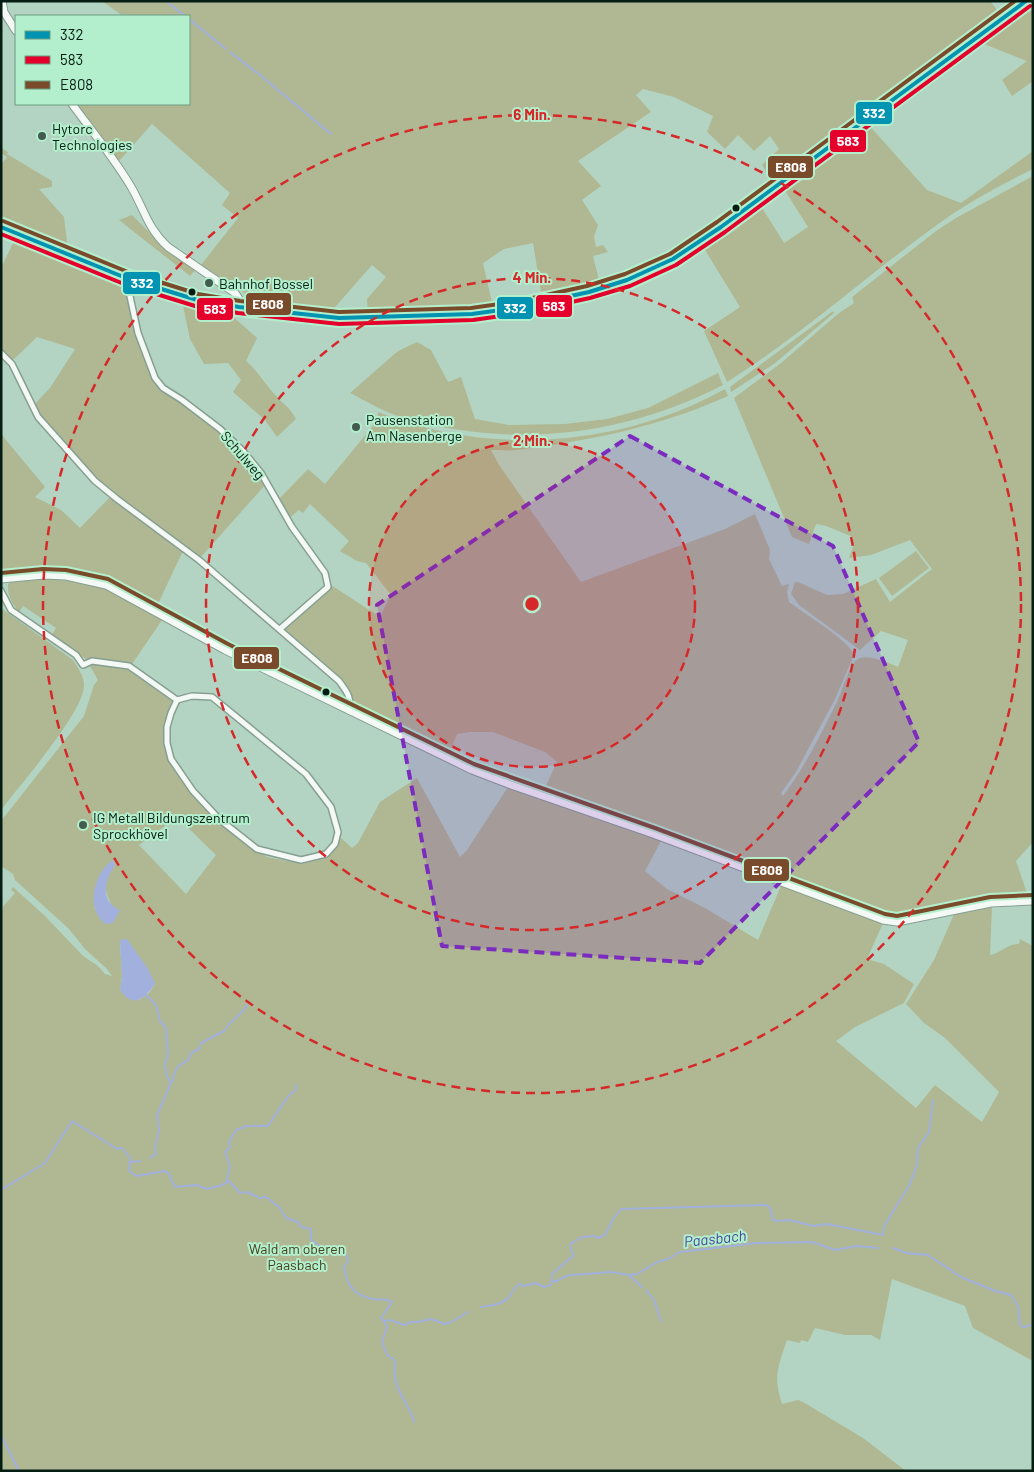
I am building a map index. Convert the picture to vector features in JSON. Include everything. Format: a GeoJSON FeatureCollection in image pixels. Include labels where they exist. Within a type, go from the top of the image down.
{"type":"FeatureCollection","features":[{"type":"Feature","properties":{"kind":"main road"},"geometry":{"type":"LineString","coordinates":[[1,227],[126,278],[191,298],[239,307],[339,318],[383,318],[460,314],[515,308],[589,292],[627,280],[672,259],[721,227],[1026,1]]}},
{"type":"Feature","properties":{"kind":"street"},"geometry":{"type":"LineString","coordinates":[[2,1],[4,12],[15,29]]}},
{"type":"Feature","properties":{"kind":"street"},"geometry":{"type":"LineString","coordinates":[[73,105],[123,173],[159,239],[235,293],[239,299],[239,307]]}},
{"type":"Feature","properties":{"kind":"street","name":"Schulweg"},"geometry":{"type":"LineString","coordinates":[[126,278],[138,333],[155,378],[163,388],[220,429],[243,451],[262,473],[292,527],[325,573],[328,587],[280,629]]}},
{"type":"Feature","properties":{"kind":"street"},"geometry":{"type":"LineString","coordinates":[[1,353],[12,364],[38,417],[96,481],[117,499],[199,560],[339,681],[349,694],[350,703],[348,709]]}},
{"type":"Feature","properties":{"kind":"street"},"geometry":{"type":"LineString","coordinates":[[1,579],[44,575],[66,576],[106,585],[225,650],[472,770],[653,834],[883,920],[897,922],[991,903],[1033,901]]}},
{"type":"Feature","properties":{"kind":"street"},"geometry":{"type":"LineString","coordinates":[[1,591],[11,610],[76,655],[83,665],[92,661],[129,666],[177,700]]}},
{"type":"Feature","properties":{"kind":"street"},"geometry":{"type":"LineString","coordinates":[[192,696],[212,697],[306,774],[331,807],[338,832],[335,844],[326,854],[301,860],[257,849],[219,819],[193,791],[171,759],[167,744],[167,728],[177,700],[192,696]]}},
{"type":"Feature","properties":{"kind":"highlighted area"},"geometry":{"type":"Polygon","coordinates":[[[630,436],[833,546],[919,742],[700,963],[442,946],[377,605],[630,436]]]}},
{"type":"Feature","properties":{"kind":"green space"},"geometry":{"type":"Polygon","coordinates":[[[102,1],[990,1],[1001,15],[774,183],[762,165],[779,149],[770,136],[754,151],[738,135],[725,149],[707,132],[713,116],[674,97],[643,89],[636,95],[651,112],[578,161],[601,186],[582,200],[598,225],[594,237],[596,247],[603,245],[608,252],[593,256],[600,284],[542,298],[533,243],[504,249],[483,263],[493,307],[368,315],[367,299],[386,277],[372,265],[329,314],[250,304],[245,293],[201,265],[238,218],[222,205],[230,193],[152,124],[119,161],[78,105],[190,105],[190,15],[122,15],[102,1]]]}},
{"type":"Feature","properties":{"kind":"green space"},"geometry":{"type":"Polygon","coordinates":[[[1033,4],[1033,81],[1012,96],[1002,80],[1027,61],[979,42],[1033,4]]]}},
{"type":"Feature","properties":{"kind":"green space"},"geometry":{"type":"Polygon","coordinates":[[[867,123],[927,190],[961,203],[1033,151],[1033,169],[986,194],[941,222],[782,344],[727,382],[704,331],[740,307],[702,245],[759,203],[784,243],[808,227],[782,186],[867,123]]]}},
{"type":"Feature","properties":{"kind":"green space"},"geometry":{"type":"Polygon","coordinates":[[[1,148],[8,152],[7,154],[52,181],[52,187],[39,189],[64,217],[68,250],[16,230],[14,227],[1,222],[1,165],[7,157],[1,153],[1,148]]]}},
{"type":"Feature","properties":{"kind":"green space"},"geometry":{"type":"Polygon","coordinates":[[[1033,176],[1033,842],[1016,861],[1029,899],[987,901],[907,916],[884,918],[543,792],[557,762],[545,752],[493,732],[457,734],[449,754],[424,743],[353,706],[348,690],[283,629],[331,585],[380,617],[391,595],[366,563],[357,561],[340,551],[349,541],[310,504],[303,513],[299,510],[288,519],[279,499],[308,469],[325,484],[373,426],[378,417],[378,412],[420,426],[464,436],[509,440],[554,439],[599,434],[642,423],[685,408],[725,389],[728,396],[702,407],[625,431],[545,446],[514,450],[491,450],[499,465],[581,582],[725,529],[755,514],[770,550],[769,559],[782,586],[789,584],[787,592],[789,602],[844,642],[854,655],[835,699],[796,772],[781,793],[783,796],[812,750],[856,660],[865,657],[898,667],[908,640],[881,631],[860,650],[799,605],[791,594],[795,582],[827,595],[843,594],[876,579],[890,602],[932,569],[910,540],[871,555],[849,558],[853,547],[853,537],[826,526],[816,524],[809,544],[792,537],[734,398],[781,363],[839,313],[854,303],[852,297],[936,231],[1033,176]]]}},
{"type":"Feature","properties":{"kind":"green space"},"geometry":{"type":"Polygon","coordinates":[[[132,215],[158,241],[197,268],[190,276],[119,220],[132,215]]]}},
{"type":"Feature","properties":{"kind":"green space"},"geometry":{"type":"Polygon","coordinates":[[[16,237],[125,282],[154,379],[220,430],[242,452],[266,484],[200,558],[111,493],[40,417],[34,405],[50,388],[75,349],[37,337],[12,361],[1,350],[1,268],[16,237]]]}},
{"type":"Feature","properties":{"kind":"green space"},"geometry":{"type":"Polygon","coordinates":[[[182,301],[219,308],[231,315],[257,338],[246,361],[275,395],[289,408],[296,419],[277,437],[265,420],[233,392],[241,380],[228,363],[204,364],[190,339],[182,301]]]}},
{"type":"Feature","properties":{"kind":"green space"},"geometry":{"type":"Polygon","coordinates":[[[833,311],[834,313],[774,364],[731,392],[730,387],[833,311]]]}},
{"type":"Feature","properties":{"kind":"green space"},"geometry":{"type":"Polygon","coordinates":[[[417,342],[431,350],[448,382],[461,377],[475,419],[509,425],[565,424],[607,419],[648,408],[718,373],[723,385],[685,403],[646,416],[606,426],[525,435],[484,433],[442,427],[395,415],[350,393],[398,351],[417,342]]]}},
{"type":"Feature","properties":{"kind":"green space"},"geometry":{"type":"Polygon","coordinates":[[[1,434],[45,487],[35,497],[61,510],[80,528],[110,497],[183,551],[156,608],[113,585],[79,573],[50,570],[1,575],[1,434]]]}},
{"type":"Feature","properties":{"kind":"green space"},"geometry":{"type":"Polygon","coordinates":[[[916,551],[929,568],[892,596],[879,578],[916,551]]]}},
{"type":"Feature","properties":{"kind":"green space","name":"Wald am oberen Paasbach"},"geometry":{"type":"Polygon","coordinates":[[[46,579],[100,586],[162,620],[128,670],[172,701],[164,724],[166,751],[180,778],[195,799],[219,823],[244,843],[267,857],[302,864],[327,858],[334,851],[341,838],[352,848],[358,843],[380,802],[417,778],[460,857],[467,850],[508,787],[661,841],[645,871],[667,889],[705,908],[758,940],[781,886],[883,923],[867,959],[884,964],[914,984],[904,1003],[855,1027],[836,1041],[916,1108],[935,1085],[982,1122],[999,1092],[945,1038],[924,1023],[906,1004],[934,960],[955,912],[992,907],[990,955],[1011,945],[1019,944],[1020,939],[1033,946],[1033,1361],[973,1328],[965,1306],[892,1279],[880,1340],[871,1335],[845,1335],[815,1328],[808,1342],[801,1340],[800,1343],[787,1340],[779,1365],[777,1379],[782,1404],[798,1400],[803,1402],[863,1438],[906,1471],[1,1471],[1,909],[15,893],[11,890],[13,887],[45,916],[83,956],[98,966],[105,974],[112,976],[85,949],[69,929],[15,880],[13,874],[1,866],[1,821],[84,716],[94,685],[98,680],[86,659],[52,635],[56,628],[23,606],[19,612],[9,595],[8,584],[11,582],[46,579]],[[177,817],[139,845],[186,894],[216,855],[177,817]],[[113,860],[94,909],[113,907],[107,896],[106,881],[115,865],[113,860]],[[120,943],[122,977],[120,990],[139,1000],[149,993],[155,984],[120,943]]]}},
{"type":"Feature","properties":{"kind":"green space"},"geometry":{"type":"Polygon","coordinates":[[[1,608],[73,660],[82,675],[84,685],[74,712],[63,730],[1,810],[1,608]]]}},
{"type":"Feature","properties":{"kind":"water"},"geometry":{"type":"Polygon","coordinates":[[[113,860],[115,865],[111,871],[106,889],[109,901],[120,910],[113,923],[105,924],[95,909],[94,890],[101,873],[113,860]]]}},
{"type":"Feature","properties":{"kind":"water"},"geometry":{"type":"Polygon","coordinates":[[[122,939],[127,939],[148,969],[155,984],[143,998],[138,1000],[129,999],[120,990],[122,977],[120,942],[122,939]]]}},
{"type":"Feature","properties":{"kind":"waterway"},"geometry":{"type":"LineString","coordinates":[[166,1],[184,15]]}},
{"type":"Feature","properties":{"kind":"waterway"},"geometry":{"type":"LineString","coordinates":[[190,20],[226,49]]}},
{"type":"Feature","properties":{"kind":"waterway"},"geometry":{"type":"LineString","coordinates":[[230,52],[331,134]]}},
{"type":"Feature","properties":{"kind":"waterway"},"geometry":{"type":"LineString","coordinates":[[146,995],[156,1005],[160,1021],[166,1028],[168,1055],[165,1064],[166,1074],[171,1083],[157,1115],[159,1130],[155,1147],[156,1154],[150,1158]]}},
{"type":"Feature","properties":{"kind":"waterway"},"geometry":{"type":"LineString","coordinates":[[172,1082],[177,1067],[188,1060],[191,1053],[199,1049],[201,1043],[224,1031],[247,1005]]}},
{"type":"Feature","properties":{"kind":"waterway"},"geometry":{"type":"LineString","coordinates":[[226,1183],[230,1166],[225,1152],[230,1147],[229,1142],[236,1130],[247,1126],[268,1126],[289,1095],[296,1090],[296,1085]]}},
{"type":"Feature","properties":{"kind":"waterway"},"geometry":{"type":"LineString","coordinates":[[552,1280],[552,1274],[573,1256],[570,1244],[582,1237],[594,1236],[598,1238],[605,1235],[613,1219],[621,1209],[766,1205],[770,1208],[773,1220],[790,1220],[813,1226],[827,1224],[883,1235],[884,1226],[910,1184],[917,1165],[918,1148],[929,1132],[933,1100]]}},
{"type":"Feature","properties":{"kind":"waterway","name":"Paasbach"},"geometry":{"type":"LineString","coordinates":[[1,1190],[45,1163],[72,1121],[117,1149],[122,1148],[130,1158],[129,1171],[137,1176],[164,1171],[168,1173],[175,1187],[196,1185],[207,1189],[229,1181],[240,1193],[247,1192],[260,1198],[266,1197],[279,1207],[286,1218],[298,1222],[301,1227],[311,1229],[311,1240],[328,1252],[347,1256],[348,1261],[344,1267],[352,1289],[366,1298],[392,1302],[381,1318],[384,1321],[390,1320],[404,1325],[431,1319],[445,1324],[468,1312]]}},
{"type":"Feature","properties":{"kind":"waterway"},"geometry":{"type":"LineString","coordinates":[[131,1162],[140,1161]]}},
{"type":"Feature","properties":{"kind":"waterway","name":"Paasbach"},"geometry":{"type":"LineString","coordinates":[[481,1307],[494,1305],[506,1300],[519,1284],[523,1286],[536,1283],[544,1287],[550,1285],[552,1280],[555,1282],[572,1275],[611,1272],[629,1275],[637,1274],[657,1262],[668,1259],[680,1252],[757,1243],[812,1242],[835,1250],[857,1246],[878,1248]]}},
{"type":"Feature","properties":{"kind":"waterway","name":"Paasbach"},"geometry":{"type":"LineString","coordinates":[[893,1248],[907,1253],[928,1255],[961,1277],[995,1291],[1011,1295],[1018,1306],[1020,1325],[1023,1327],[1033,1323]]}},
{"type":"Feature","properties":{"kind":"waterway"},"geometry":{"type":"LineString","coordinates":[[629,1275],[642,1287]]}},
{"type":"Feature","properties":{"kind":"waterway"},"geometry":{"type":"LineString","coordinates":[[646,1290],[654,1300],[661,1321]]}},
{"type":"Feature","properties":{"kind":"waterway"},"geometry":{"type":"LineString","coordinates":[[384,1321],[387,1327],[382,1342],[387,1355],[395,1360],[397,1385],[414,1422]]}},
{"type":"Feature","properties":{"kind":"waterway"},"geometry":{"type":"LineString","coordinates":[[1,1435],[19,1471]]}},
{"type":"Feature","properties":{"kind":"transit line","name":"E808"},"geometry":{"type":"LineString","coordinates":[[3,221],[128,272],[198,294],[240,301],[339,312],[471,308],[514,302],[587,286],[625,274],[670,254],[717,222],[1015,1]]}},
{"type":"Feature","properties":{"kind":"transit line","name":"332"},"geometry":{"type":"LineString","coordinates":[[1,227],[126,278],[197,300],[239,307],[339,318],[472,314],[515,308],[589,292],[627,280],[673,259],[721,227],[1026,1]]}},
{"type":"Feature","properties":{"kind":"transit line","name":"583"},"geometry":{"type":"LineString","coordinates":[[1,234],[124,284],[195,306],[238,313],[339,324],[473,320],[516,314],[590,298],[630,286],[676,265],[725,232],[1030,6]]}},
{"type":"Feature","properties":{"kind":"transit line","name":"E808"},"geometry":{"type":"LineString","coordinates":[[1,573],[43,569],[66,570],[108,579],[228,644],[474,764],[655,828],[885,914],[897,916],[990,897],[1033,895]]}},
{"type":"Feature","properties":{"kind":"place","name":"Hytorc Technologies"},"geometry":{"type":"Point","coordinates":[42,136]}},
{"type":"Feature","properties":{"kind":"place","name":"Bahnhof Bossel"},"geometry":{"type":"Point","coordinates":[209,283]}},
{"type":"Feature","properties":{"kind":"place","name":"Pausenstation Am Nasenberge"},"geometry":{"type":"Point","coordinates":[356,427]}},
{"type":"Feature","properties":{"kind":"place","name":"IG Metall Bildungszentrum Sprockhövel"},"geometry":{"type":"Point","coordinates":[83,825]}}]}
